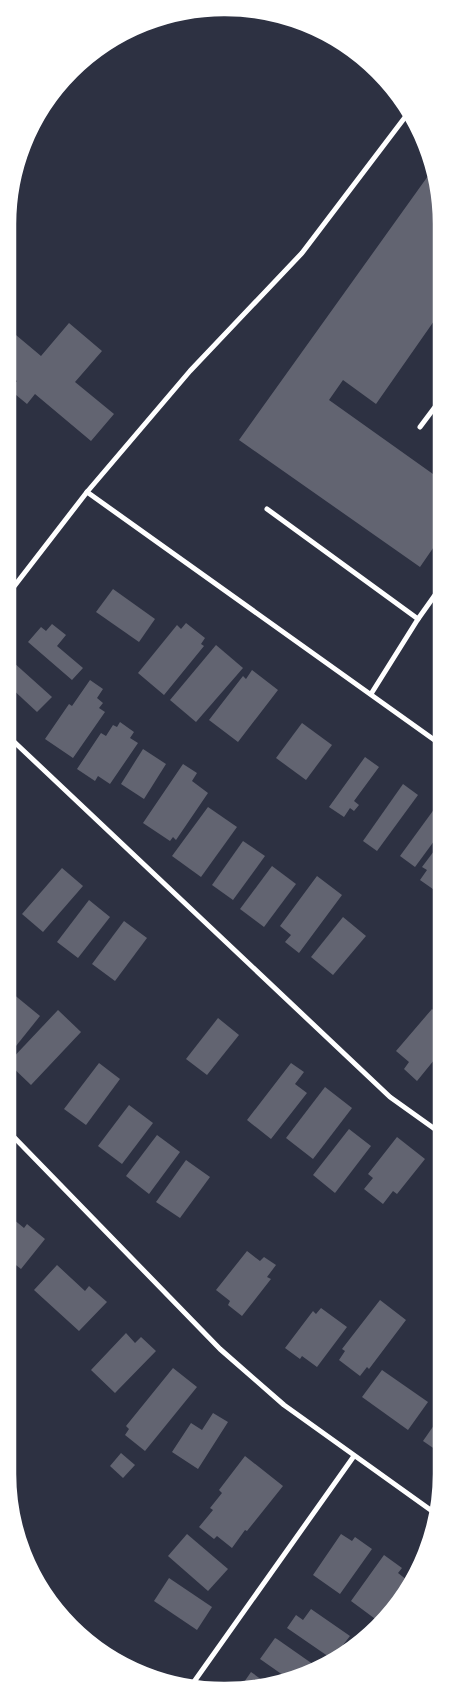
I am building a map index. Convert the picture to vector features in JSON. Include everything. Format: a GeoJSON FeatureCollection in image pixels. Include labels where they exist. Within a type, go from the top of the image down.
{"type":"FeatureCollection","features":[{"type":"Feature","properties":{"kind":"street"},"geometry":{"type":"LineString","coordinates":[[15,585],[88,492],[190,371],[302,253],[405,118]]}},
{"type":"Feature","properties":{"kind":"street"},"geometry":{"type":"LineString","coordinates":[[420,427],[434,407]]}},
{"type":"Feature","properties":{"kind":"street"},"geometry":{"type":"LineString","coordinates":[[88,492],[434,740]]}},
{"type":"Feature","properties":{"kind":"street"},"geometry":{"type":"LineString","coordinates":[[267,509],[418,619]]}},
{"type":"Feature","properties":{"kind":"street"},"geometry":{"type":"LineString","coordinates":[[371,694],[434,596]]}},
{"type":"Feature","properties":{"kind":"street"},"geometry":{"type":"LineString","coordinates":[[15,743],[390,1097],[434,1128]]}},
{"type":"Feature","properties":{"kind":"street"},"geometry":{"type":"LineString","coordinates":[[15,1138],[220,1349],[284,1405],[431,1511]]}},
{"type":"Feature","properties":{"kind":"street"},"geometry":{"type":"LineString","coordinates":[[195,1681],[354,1456]]}},
{"type":"Feature","properties":{"kind":"building"},"geometry":{"type":"Polygon","coordinates":[[[428,176],[434,211],[434,321],[376,404],[343,380],[329,400],[434,475],[434,547],[420,567],[239,440],[428,176]]]}},
{"type":"Feature","properties":{"kind":"building"},"geometry":{"type":"Polygon","coordinates":[[[69,323],[102,351],[75,382],[114,414],[91,441],[35,394],[27,404],[15,394],[15,384],[17,381],[15,380],[15,334],[41,356],[69,323]]]}},
{"type":"Feature","properties":{"kind":"building"},"geometry":{"type":"Polygon","coordinates":[[[113,589],[155,619],[139,642],[96,612],[113,589]]]}},
{"type":"Feature","properties":{"kind":"building"},"geometry":{"type":"Polygon","coordinates":[[[186,623],[205,638],[201,644],[204,646],[164,695],[138,673],[177,625],[181,629],[186,623]]]}},
{"type":"Feature","properties":{"kind":"building"},"geometry":{"type":"Polygon","coordinates":[[[52,624],[66,635],[57,646],[83,668],[72,680],[28,642],[41,627],[46,631],[52,624]]]}},
{"type":"Feature","properties":{"kind":"building"},"geometry":{"type":"Polygon","coordinates":[[[216,645],[243,668],[196,722],[170,700],[216,645]]]}},
{"type":"Feature","properties":{"kind":"building"},"geometry":{"type":"Polygon","coordinates":[[[15,664],[52,697],[37,712],[15,692],[15,664]]]}},
{"type":"Feature","properties":{"kind":"building"},"geometry":{"type":"Polygon","coordinates":[[[252,670],[278,690],[238,742],[209,720],[243,676],[246,679],[252,670]]]}},
{"type":"Feature","properties":{"kind":"building"},"geometry":{"type":"Polygon","coordinates":[[[90,680],[103,689],[97,698],[103,703],[99,708],[105,712],[73,758],[45,739],[69,704],[72,706],[90,680]]]}},
{"type":"Feature","properties":{"kind":"building"},"geometry":{"type":"Polygon","coordinates":[[[120,722],[134,732],[130,738],[138,743],[110,784],[98,776],[95,781],[77,769],[101,733],[106,736],[113,725],[117,727],[120,722]]]}},
{"type":"Feature","properties":{"kind":"building"},"geometry":{"type":"Polygon","coordinates":[[[302,723],[332,745],[306,780],[276,758],[302,723]]]}},
{"type":"Feature","properties":{"kind":"building"},"geometry":{"type":"Polygon","coordinates":[[[143,749],[166,764],[144,799],[121,784],[143,749]]]}},
{"type":"Feature","properties":{"kind":"building"},"geometry":{"type":"Polygon","coordinates":[[[365,757],[379,767],[354,801],[359,805],[354,811],[350,808],[344,817],[329,807],[365,757]]]}},
{"type":"Feature","properties":{"kind":"building"},"geometry":{"type":"Polygon","coordinates":[[[183,764],[197,773],[192,781],[208,793],[176,840],[173,837],[170,841],[143,823],[183,764]]]}},
{"type":"Feature","properties":{"kind":"building"},"geometry":{"type":"Polygon","coordinates":[[[403,784],[418,795],[377,851],[363,841],[403,784]]]}},
{"type":"Feature","properties":{"kind":"building"},"geometry":{"type":"Polygon","coordinates":[[[208,807],[237,827],[201,877],[172,856],[208,807]]]}},
{"type":"Feature","properties":{"kind":"building"},"geometry":{"type":"Polygon","coordinates":[[[434,809],[434,841],[415,867],[400,856],[434,809]]]}},
{"type":"Feature","properties":{"kind":"building"},"geometry":{"type":"Polygon","coordinates":[[[243,841],[265,856],[233,900],[212,885],[243,841]]]}},
{"type":"Feature","properties":{"kind":"building"},"geometry":{"type":"Polygon","coordinates":[[[434,851],[434,890],[420,880],[427,870],[422,867],[434,851]]]}},
{"type":"Feature","properties":{"kind":"building"},"geometry":{"type":"Polygon","coordinates":[[[272,866],[296,884],[264,927],[240,909],[272,866]]]}},
{"type":"Feature","properties":{"kind":"building"},"geometry":{"type":"Polygon","coordinates":[[[62,868],[83,886],[43,932],[22,914],[62,868]]]}},
{"type":"Feature","properties":{"kind":"building"},"geometry":{"type":"Polygon","coordinates":[[[317,876],[342,895],[299,953],[285,942],[291,935],[280,926],[317,876]]]}},
{"type":"Feature","properties":{"kind":"building"},"geometry":{"type":"Polygon","coordinates":[[[89,900],[110,917],[78,958],[57,942],[89,900]]]}},
{"type":"Feature","properties":{"kind":"building"},"geometry":{"type":"Polygon","coordinates":[[[343,917],[366,936],[333,975],[311,957],[343,917]]]}},
{"type":"Feature","properties":{"kind":"building"},"geometry":{"type":"Polygon","coordinates":[[[124,921],[147,938],[115,981],[92,964],[124,921]]]}},
{"type":"Feature","properties":{"kind":"building"},"geometry":{"type":"Polygon","coordinates":[[[15,995],[40,1016],[15,1047],[15,995]]]}},
{"type":"Feature","properties":{"kind":"building"},"geometry":{"type":"Polygon","coordinates":[[[432,1009],[434,1011],[434,1060],[417,1081],[404,1069],[409,1062],[396,1051],[432,1009]]]}},
{"type":"Feature","properties":{"kind":"building"},"geometry":{"type":"Polygon","coordinates":[[[58,1010],[81,1032],[31,1085],[15,1070],[15,1056],[58,1010]]]}},
{"type":"Feature","properties":{"kind":"building"},"geometry":{"type":"Polygon","coordinates":[[[218,1018],[239,1035],[207,1075],[186,1059],[218,1018]]]}},
{"type":"Feature","properties":{"kind":"building"},"geometry":{"type":"Polygon","coordinates":[[[99,1063],[120,1079],[86,1125],[64,1109],[99,1063]]]}},
{"type":"Feature","properties":{"kind":"building"},"geometry":{"type":"Polygon","coordinates":[[[291,1063],[304,1072],[295,1084],[307,1093],[271,1139],[247,1120],[291,1063]]]}},
{"type":"Feature","properties":{"kind":"building"},"geometry":{"type":"Polygon","coordinates":[[[325,1087],[352,1108],[313,1159],[286,1138],[325,1087]]]}},
{"type":"Feature","properties":{"kind":"building"},"geometry":{"type":"Polygon","coordinates":[[[129,1105],[153,1123],[122,1164],[98,1146],[129,1105]]]}},
{"type":"Feature","properties":{"kind":"building"},"geometry":{"type":"Polygon","coordinates":[[[349,1129],[371,1146],[335,1193],[313,1175],[349,1129]]]}},
{"type":"Feature","properties":{"kind":"building"},"geometry":{"type":"Polygon","coordinates":[[[157,1135],[180,1152],[149,1194],[126,1176],[157,1135]]]}},
{"type":"Feature","properties":{"kind":"building"},"geometry":{"type":"Polygon","coordinates":[[[397,1137],[425,1159],[397,1194],[393,1191],[383,1204],[364,1189],[373,1178],[368,1174],[397,1137]]]}},
{"type":"Feature","properties":{"kind":"building"},"geometry":{"type":"Polygon","coordinates":[[[186,1160],[210,1177],[180,1218],[156,1202],[186,1160]]]}},
{"type":"Feature","properties":{"kind":"building"},"geometry":{"type":"Polygon","coordinates":[[[15,1221],[24,1228],[27,1224],[45,1239],[21,1269],[15,1264],[15,1221]]]}},
{"type":"Feature","properties":{"kind":"building"},"geometry":{"type":"Polygon","coordinates":[[[247,1251],[260,1261],[264,1257],[276,1265],[267,1277],[271,1279],[242,1316],[228,1305],[230,1301],[216,1290],[247,1251]]]}},
{"type":"Feature","properties":{"kind":"building"},"geometry":{"type":"Polygon","coordinates":[[[57,1265],[85,1291],[89,1286],[107,1302],[79,1331],[34,1290],[57,1265]]]}},
{"type":"Feature","properties":{"kind":"building"},"geometry":{"type":"Polygon","coordinates":[[[380,1300],[406,1320],[369,1369],[367,1367],[360,1376],[339,1360],[345,1351],[342,1349],[380,1300]]]}},
{"type":"Feature","properties":{"kind":"building"},"geometry":{"type":"Polygon","coordinates":[[[321,1308],[347,1327],[317,1367],[302,1356],[300,1359],[285,1348],[313,1311],[316,1314],[321,1308]]]}},
{"type":"Feature","properties":{"kind":"building"},"geometry":{"type":"Polygon","coordinates":[[[126,1333],[135,1343],[141,1337],[156,1351],[115,1393],[91,1370],[126,1333]]]}},
{"type":"Feature","properties":{"kind":"building"},"geometry":{"type":"Polygon","coordinates":[[[173,1368],[197,1387],[145,1451],[125,1435],[129,1429],[126,1426],[173,1368]]]}},
{"type":"Feature","properties":{"kind":"building"},"geometry":{"type":"Polygon","coordinates":[[[382,1370],[428,1402],[408,1430],[362,1397],[382,1370]]]}},
{"type":"Feature","properties":{"kind":"building"},"geometry":{"type":"Polygon","coordinates":[[[213,1413],[228,1422],[198,1469],[172,1452],[191,1423],[202,1430],[213,1413]]]}},
{"type":"Feature","properties":{"kind":"building"},"geometry":{"type":"Polygon","coordinates":[[[434,1425],[434,1449],[423,1441],[434,1425]]]}},
{"type":"Feature","properties":{"kind":"building"},"geometry":{"type":"Polygon","coordinates":[[[121,1453],[135,1465],[123,1478],[110,1466],[121,1453]]]}},
{"type":"Feature","properties":{"kind":"building"},"geometry":{"type":"Polygon","coordinates":[[[245,1456],[283,1486],[232,1548],[217,1536],[214,1539],[199,1527],[213,1510],[210,1508],[222,1493],[219,1490],[245,1456]]]}},
{"type":"Feature","properties":{"kind":"building"},"geometry":{"type":"Polygon","coordinates":[[[187,1534],[228,1569],[208,1591],[168,1556],[187,1534]]]}},
{"type":"Feature","properties":{"kind":"building"},"geometry":{"type":"Polygon","coordinates":[[[341,1534],[352,1541],[355,1537],[372,1549],[340,1594],[313,1575],[341,1534]]]}},
{"type":"Feature","properties":{"kind":"building"},"geometry":{"type":"Polygon","coordinates":[[[384,1555],[402,1568],[398,1573],[406,1579],[391,1601],[376,1619],[351,1601],[384,1555]]]}},
{"type":"Feature","properties":{"kind":"building"},"geometry":{"type":"Polygon","coordinates":[[[169,1578],[212,1607],[197,1630],[154,1601],[169,1578]]]}},
{"type":"Feature","properties":{"kind":"building"},"geometry":{"type":"Polygon","coordinates":[[[311,1609],[350,1636],[344,1646],[327,1656],[287,1628],[296,1615],[303,1620],[311,1609]]]}},
{"type":"Feature","properties":{"kind":"building"},"geometry":{"type":"Polygon","coordinates":[[[275,1638],[312,1664],[283,1675],[260,1659],[275,1638]]]}},
{"type":"Feature","properties":{"kind":"building"},"geometry":{"type":"Polygon","coordinates":[[[251,1672],[261,1680],[252,1681],[244,1682],[251,1672]]]}}]}
